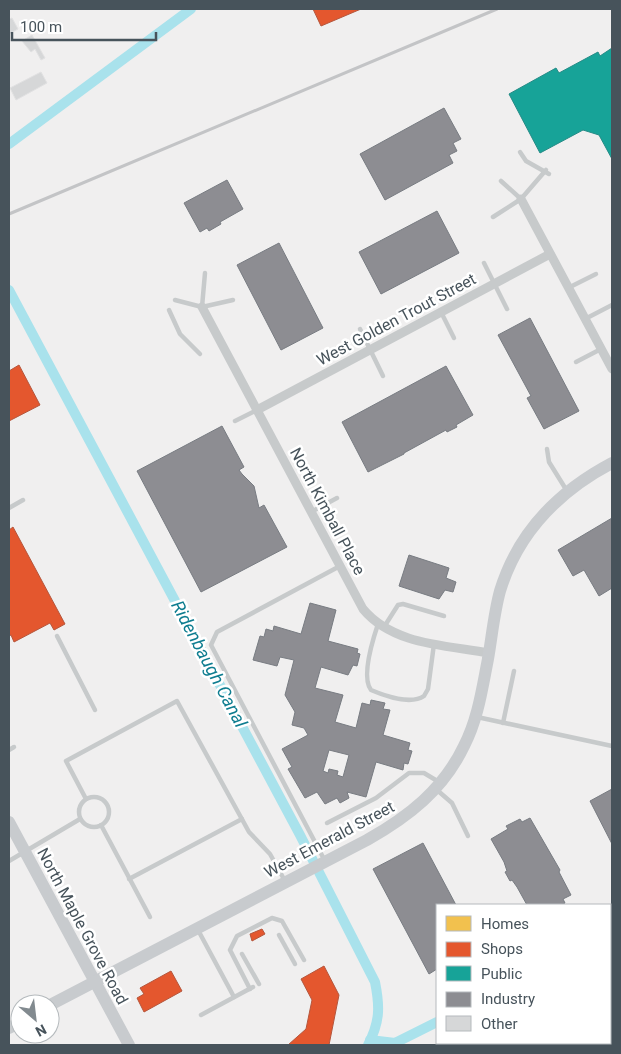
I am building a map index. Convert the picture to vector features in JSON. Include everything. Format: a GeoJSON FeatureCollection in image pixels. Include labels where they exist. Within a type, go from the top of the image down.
{"type":"FeatureCollection","features":[{"type":"Feature","properties":{"kind":"main road","name":"West Emerald Street"},"geometry":{"type":"LineString","coordinates":[[60,1000],[389,827],[408,815],[438,786],[464,747],[476,717],[500,592],[515,554],[542,515],[567,491],[612,463]]}},
{"type":"Feature","properties":{"kind":"main road","name":"North Maple Grove Road"},"geometry":{"type":"LineString","coordinates":[[9,822],[93,982],[129,1045]]}},
{"type":"Feature","properties":{"kind":"street"},"geometry":{"type":"LineString","coordinates":[[521,199],[612,369]]}},
{"type":"Feature","properties":{"kind":"street","name":"West Golden Trout Street"},"geometry":{"type":"LineString","coordinates":[[256,410],[550,254]]}},
{"type":"Feature","properties":{"kind":"street","name":"North Kimball Place"},"geometry":{"type":"LineString","coordinates":[[202,307],[363,609],[381,626],[405,638],[489,652]]}},
{"type":"Feature","properties":{"kind":"lane"},"geometry":{"type":"LineString","coordinates":[[493,216],[521,199],[547,172],[526,161],[520,152]]}},
{"type":"Feature","properties":{"kind":"lane"},"geometry":{"type":"LineString","coordinates":[[501,181],[521,199]]}},
{"type":"Feature","properties":{"kind":"lane"},"geometry":{"type":"LineString","coordinates":[[484,264],[507,309]]}},
{"type":"Feature","properties":{"kind":"lane"},"geometry":{"type":"LineString","coordinates":[[202,307],[205,274]]}},
{"type":"Feature","properties":{"kind":"lane"},"geometry":{"type":"LineString","coordinates":[[568,288],[596,274]]}},
{"type":"Feature","properties":{"kind":"lane"},"geometry":{"type":"LineString","coordinates":[[175,300],[202,307],[233,300]]}},
{"type":"Feature","properties":{"kind":"lane"},"geometry":{"type":"LineString","coordinates":[[585,319],[612,305]]}},
{"type":"Feature","properties":{"kind":"lane"},"geometry":{"type":"LineString","coordinates":[[169,310],[180,334],[200,354]]}},
{"type":"Feature","properties":{"kind":"lane"},"geometry":{"type":"LineString","coordinates":[[441,312],[454,338]]}},
{"type":"Feature","properties":{"kind":"lane"},"geometry":{"type":"LineString","coordinates":[[360,329],[383,376]]}},
{"type":"Feature","properties":{"kind":"lane"},"geometry":{"type":"LineString","coordinates":[[576,362],[601,349]]}},
{"type":"Feature","properties":{"kind":"lane"},"geometry":{"type":"LineString","coordinates":[[236,421],[256,410]]}},
{"type":"Feature","properties":{"kind":"lane"},"geometry":{"type":"LineString","coordinates":[[547,448],[549,462],[567,491]]}},
{"type":"Feature","properties":{"kind":"lane"},"geometry":{"type":"LineString","coordinates":[[311,512],[337,498]]}},
{"type":"Feature","properties":{"kind":"lane"},"geometry":{"type":"LineString","coordinates":[[9,508],[23,500]]}},
{"type":"Feature","properties":{"kind":"lane"},"geometry":{"type":"LineString","coordinates":[[324,862],[211,645],[217,632],[340,566]]}},
{"type":"Feature","properties":{"kind":"lane"},"geometry":{"type":"LineString","coordinates":[[434,643],[428,689],[424,696],[412,701],[371,690],[367,680],[374,637],[398,605],[403,604],[444,616]]}},
{"type":"Feature","properties":{"kind":"lane"},"geometry":{"type":"LineString","coordinates":[[57,636],[95,710]]}},
{"type":"Feature","properties":{"kind":"lane"},"geometry":{"type":"LineString","coordinates":[[503,723],[514,671]]}},
{"type":"Feature","properties":{"kind":"lane"},"geometry":{"type":"LineString","coordinates":[[86,799],[66,761],[177,701],[242,819],[250,832],[270,854],[286,882]]}},
{"type":"Feature","properties":{"kind":"lane"},"geometry":{"type":"LineString","coordinates":[[476,717],[612,746]]}},
{"type":"Feature","properties":{"kind":"lane"},"geometry":{"type":"LineString","coordinates":[[327,823],[376,798],[409,773],[424,774],[438,786],[452,803],[468,836]]}},
{"type":"Feature","properties":{"kind":"lane"},"geometry":{"type":"LineString","coordinates":[[86,799],[98,798],[106,804],[108,813],[101,825]]}},
{"type":"Feature","properties":{"kind":"lane"},"geometry":{"type":"LineString","coordinates":[[86,799],[79,809],[80,819],[87,826],[101,825]]}},
{"type":"Feature","properties":{"kind":"lane"},"geometry":{"type":"LineString","coordinates":[[9,861],[80,819]]}},
{"type":"Feature","properties":{"kind":"lane"},"geometry":{"type":"LineString","coordinates":[[130,879],[242,819]]}},
{"type":"Feature","properties":{"kind":"lane"},"geometry":{"type":"LineString","coordinates":[[101,825],[150,917]]}},
{"type":"Feature","properties":{"kind":"lane"},"geometry":{"type":"LineString","coordinates":[[201,1015],[251,988],[230,950],[237,936],[265,921],[272,918],[282,920],[304,960]]}},
{"type":"Feature","properties":{"kind":"lane"},"geometry":{"type":"LineString","coordinates":[[196,928],[234,997]]}},
{"type":"Feature","properties":{"kind":"lane"},"geometry":{"type":"LineString","coordinates":[[279,934],[295,964]]}},
{"type":"Feature","properties":{"kind":"lane"},"geometry":{"type":"LineString","coordinates":[[242,954],[259,984]]}},
{"type":"Feature","properties":{"kind":"building: Homes"},"geometry":{"type":"Polygon","coordinates":[[[611,957],[612,959],[612,980],[611,978],[611,957]]]}},
{"type":"Feature","properties":{"kind":"building: Homes"},"geometry":{"type":"Polygon","coordinates":[[[469,1044],[496,1044],[496,1045],[469,1044]]]}},
{"type":"Feature","properties":{"kind":"building: Shops"},"geometry":{"type":"Polygon","coordinates":[[[313,9],[361,9],[321,26],[313,9]]]}},
{"type":"Feature","properties":{"kind":"building: Shops"},"geometry":{"type":"Polygon","coordinates":[[[19,365],[40,405],[9,421],[9,371],[19,365]]]}},
{"type":"Feature","properties":{"kind":"building: Shops"},"geometry":{"type":"Polygon","coordinates":[[[13,527],[65,624],[54,630],[50,623],[14,642],[11,635],[9,636],[9,530],[13,527]]]}},
{"type":"Feature","properties":{"kind":"building: Shops"},"geometry":{"type":"Polygon","coordinates":[[[262,929],[265,934],[252,941],[250,934],[262,929]]]}},
{"type":"Feature","properties":{"kind":"building: Shops"},"geometry":{"type":"Polygon","coordinates":[[[324,966],[339,995],[329,1045],[288,1045],[306,1029],[312,1000],[301,979],[324,966]]]}},
{"type":"Feature","properties":{"kind":"building: Shops"},"geometry":{"type":"Polygon","coordinates":[[[171,971],[182,991],[144,1012],[137,998],[144,994],[140,988],[171,971]]]}},
{"type":"Feature","properties":{"kind":"building: Public"},"geometry":{"type":"Polygon","coordinates":[[[612,48],[612,159],[599,135],[583,130],[540,153],[509,94],[556,68],[559,73],[598,52],[600,56],[612,48]]]}},
{"type":"Feature","properties":{"kind":"building: Industry"},"geometry":{"type":"Polygon","coordinates":[[[444,108],[461,139],[453,143],[457,151],[449,155],[453,163],[385,200],[360,154],[444,108]]]}},
{"type":"Feature","properties":{"kind":"building: Industry"},"geometry":{"type":"Polygon","coordinates":[[[227,180],[243,209],[220,222],[221,224],[209,231],[207,228],[200,232],[184,203],[227,180]]]}},
{"type":"Feature","properties":{"kind":"building: Industry"},"geometry":{"type":"Polygon","coordinates":[[[437,211],[459,253],[381,294],[359,252],[437,211]]]}},
{"type":"Feature","properties":{"kind":"building: Industry"},"geometry":{"type":"Polygon","coordinates":[[[279,243],[323,328],[281,350],[237,265],[279,243]]]}},
{"type":"Feature","properties":{"kind":"building: Industry"},"geometry":{"type":"Polygon","coordinates":[[[530,318],[579,411],[544,429],[527,398],[531,396],[498,335],[530,318]]]}},
{"type":"Feature","properties":{"kind":"building: Industry"},"geometry":{"type":"Polygon","coordinates":[[[446,366],[473,415],[456,425],[457,427],[447,432],[446,430],[368,472],[342,422],[446,366]]]}},
{"type":"Feature","properties":{"kind":"building: Industry"},"geometry":{"type":"Polygon","coordinates":[[[222,426],[244,467],[239,470],[254,486],[259,508],[264,505],[287,547],[201,592],[137,471],[222,426]]]}},
{"type":"Feature","properties":{"kind":"building: Industry"},"geometry":{"type":"Polygon","coordinates":[[[612,518],[612,588],[599,596],[584,570],[573,576],[558,550],[612,518]]]}},
{"type":"Feature","properties":{"kind":"building: Industry"},"geometry":{"type":"Polygon","coordinates":[[[409,555],[449,568],[446,578],[456,582],[453,592],[445,590],[439,599],[399,586],[409,555]]]}},
{"type":"Feature","properties":{"kind":"building: Industry"},"geometry":{"type":"Polygon","coordinates":[[[310,603],[336,610],[328,641],[358,649],[357,653],[360,654],[357,666],[353,665],[348,675],[321,667],[315,688],[343,695],[335,722],[356,728],[362,703],[370,705],[371,700],[385,703],[383,709],[390,710],[383,735],[410,743],[408,750],[412,751],[408,764],[404,763],[403,770],[376,762],[366,797],[347,792],[349,798],[340,803],[337,798],[325,804],[317,792],[305,798],[288,769],[292,767],[282,749],[308,735],[304,728],[292,725],[295,712],[285,695],[294,660],[280,657],[277,666],[253,660],[260,636],[264,637],[266,629],[273,631],[274,626],[301,634],[310,603]],[[329,750],[323,771],[328,773],[329,769],[338,771],[337,775],[343,777],[349,755],[329,750]]]}},
{"type":"Feature","properties":{"kind":"building: Industry"},"geometry":{"type":"Polygon","coordinates":[[[612,789],[612,844],[590,801],[612,789]]]}},
{"type":"Feature","properties":{"kind":"building: Industry"},"geometry":{"type":"Polygon","coordinates":[[[530,818],[560,870],[559,872],[571,895],[563,899],[565,903],[526,904],[517,887],[512,880],[510,881],[505,872],[507,871],[504,862],[491,839],[508,829],[506,826],[520,819],[522,822],[530,818]]]}},
{"type":"Feature","properties":{"kind":"building: Industry"},"geometry":{"type":"Polygon","coordinates":[[[423,843],[455,904],[436,904],[436,970],[429,974],[373,869],[423,843]]]}},
{"type":"Feature","properties":{"kind":"building: Other"},"geometry":{"type":"Polygon","coordinates":[[[12,18],[18,29],[9,34],[9,19],[12,18]]]}},
{"type":"Feature","properties":{"kind":"building: Other"},"geometry":{"type":"Polygon","coordinates":[[[32,35],[45,58],[41,60],[35,49],[31,52],[22,41],[32,35]]]}},
{"type":"Feature","properties":{"kind":"building: Other"},"geometry":{"type":"Polygon","coordinates":[[[41,72],[47,83],[16,100],[10,88],[41,72]]]}},
{"type":"Feature","properties":{"kind":"waterway","name":"Ridenbaugh Canal"},"geometry":{"type":"LineString","coordinates":[[9,144],[191,9]]}},
{"type":"Feature","properties":{"kind":"waterway","name":"Ridenbaugh Canal"},"geometry":{"type":"LineString","coordinates":[[9,290],[300,835],[375,982],[378,1014],[375,1029],[368,1045]]}},
{"type":"Feature","properties":{"kind":"waterway"},"geometry":{"type":"LineString","coordinates":[[370,1040],[395,1043],[436,1022]]}},
{"type":"Feature","properties":{"kind":"railway"},"geometry":{"type":"LineString","coordinates":[[9,214],[497,9]]}}]}
